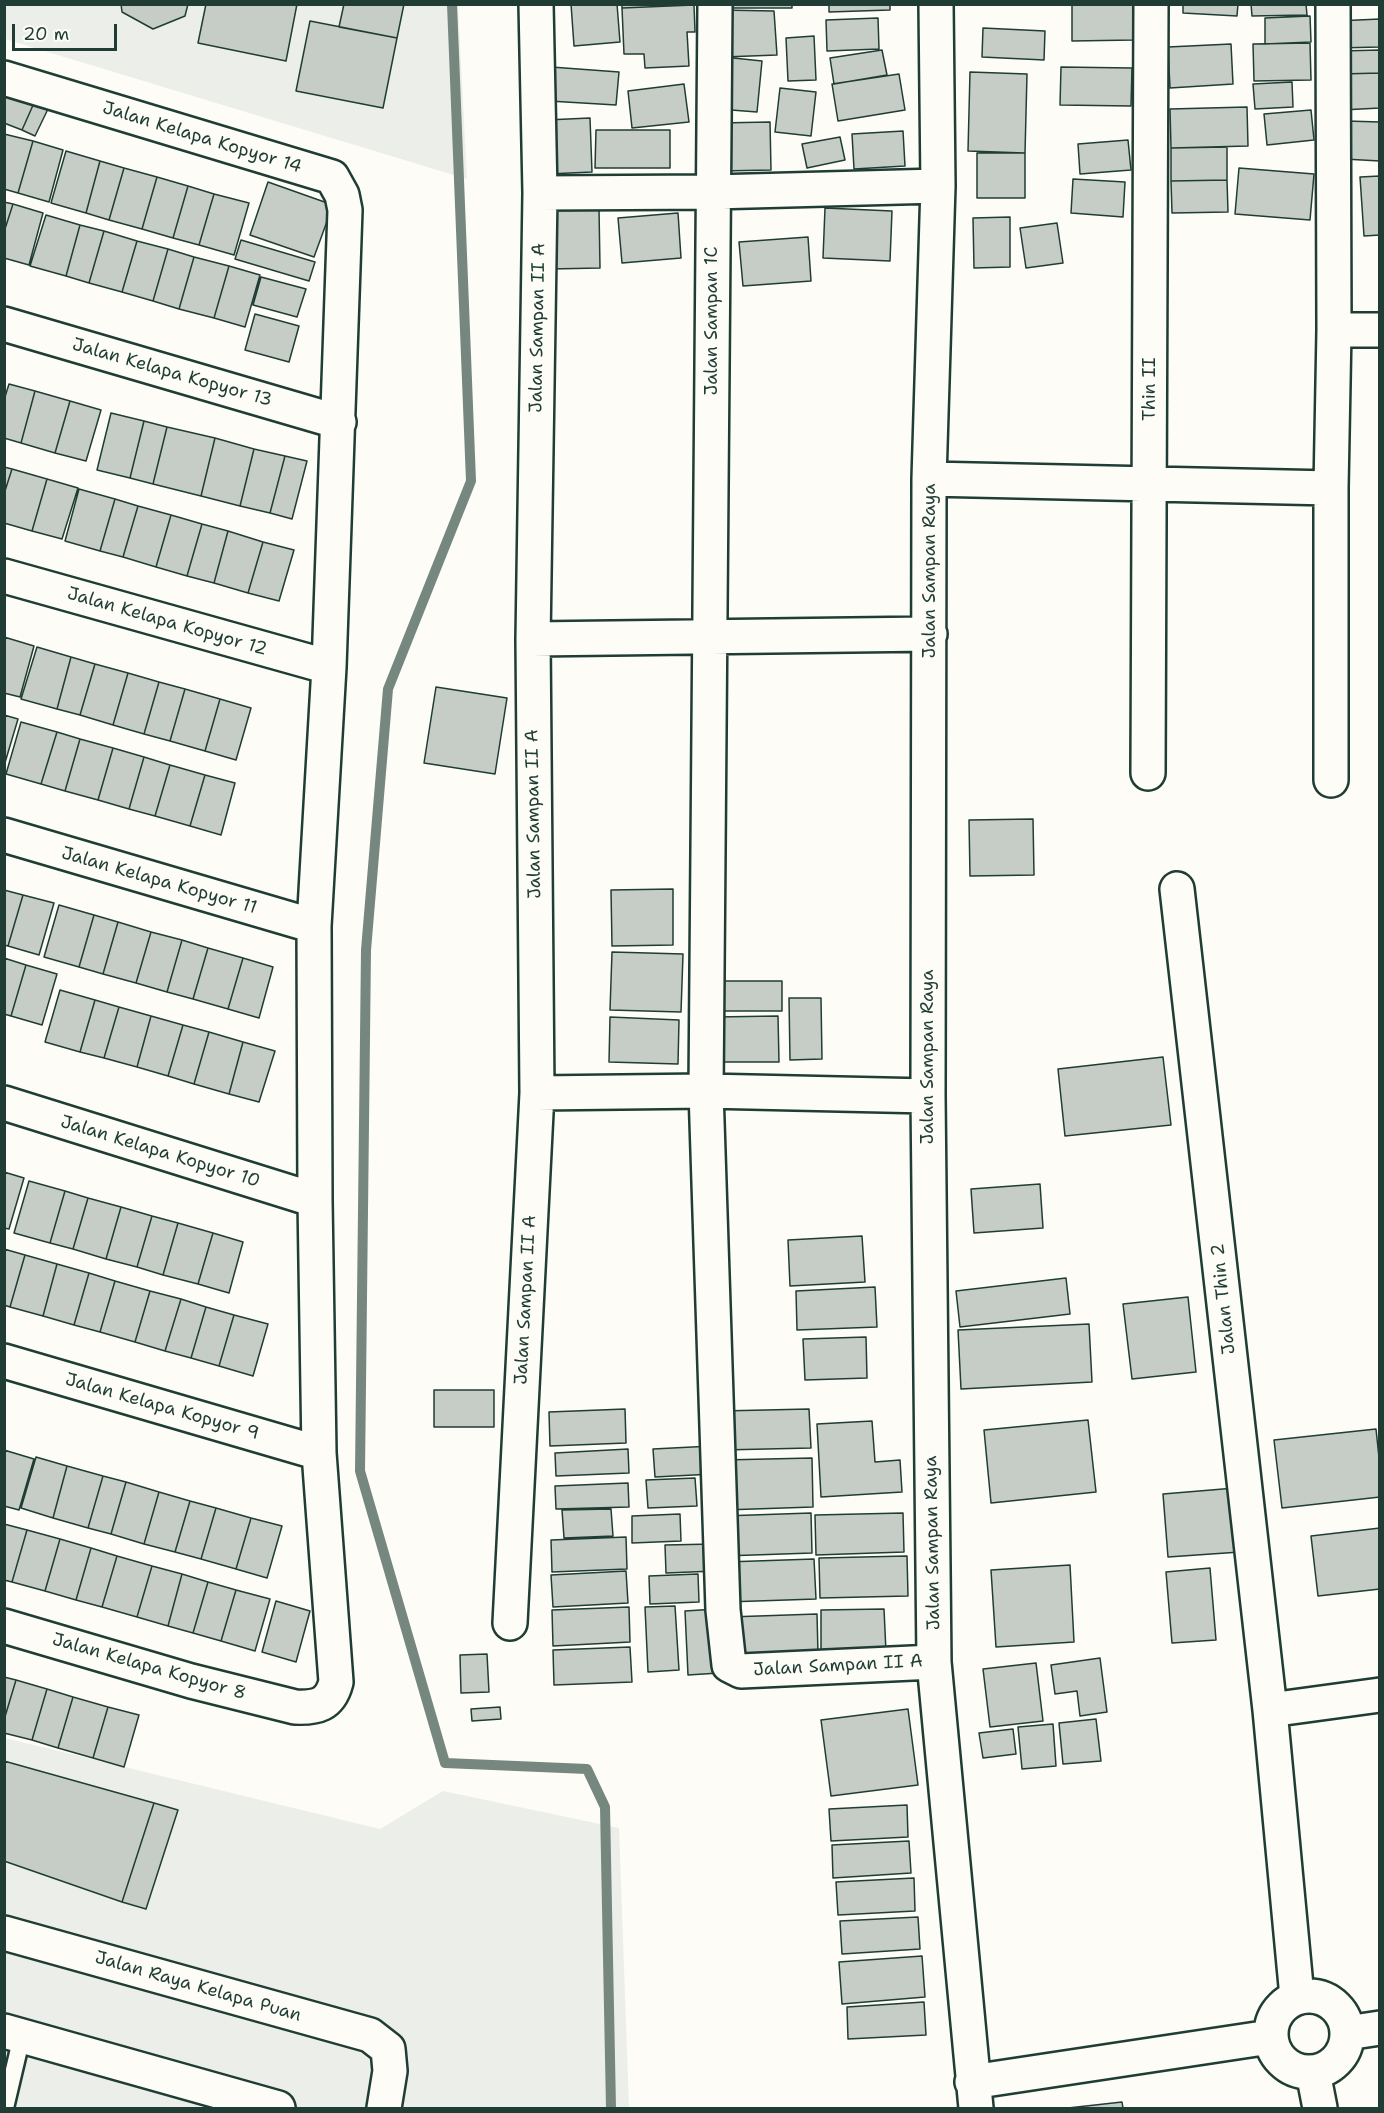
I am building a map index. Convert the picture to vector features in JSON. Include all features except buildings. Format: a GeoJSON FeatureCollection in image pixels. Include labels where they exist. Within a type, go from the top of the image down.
{"type":"FeatureCollection","features":[{"type":"Feature","properties":{"kind":"street","name":"Jalan Sampan II A"},"geometry":{"type":"LineString","coordinates":[[510,1623],[537,1093],[533,639],[540,193],[536,4]]}},
{"type":"Feature","properties":{"kind":"street","name":"Jalan Sampan 1C"},"geometry":{"type":"LineString","coordinates":[[710,637],[715,4]]}},
{"type":"Feature","properties":{"kind":"street","name":"Jalan Sampan Raya"},"geometry":{"type":"LineString","coordinates":[[936,4],[938,186],[929,479],[928,1096],[934,1662],[974,2095]]}},
{"type":"Feature","properties":{"kind":"street","name":"Thin II"},"geometry":{"type":"LineString","coordinates":[[1148,772],[1151,4]]}},
{"type":"Feature","properties":{"kind":"street"},"geometry":{"type":"LineString","coordinates":[[1331,780],[1331,488],[1335,330],[1333,4]]}},
{"type":"Feature","properties":{"kind":"street","name":"Jalan Kelapa Kopyor 14"},"geometry":{"type":"LineString","coordinates":[[4,78],[332,177],[342,195],[345,210],[339,422]]}},
{"type":"Feature","properties":{"kind":"street"},"geometry":{"type":"LineString","coordinates":[[540,193],[712,192],[938,186]]}},
{"type":"Feature","properties":{"kind":"street","name":"Jalan Kelapa Kopyor 13"},"geometry":{"type":"LineString","coordinates":[[4,324],[339,422]]}},
{"type":"Feature","properties":{"kind":"street"},"geometry":{"type":"LineString","coordinates":[[1335,330],[1380,330]]}},
{"type":"Feature","properties":{"kind":"street"},"geometry":{"type":"LineString","coordinates":[[319,1453],[314,926],[329,667],[339,422]]}},
{"type":"Feature","properties":{"kind":"street"},"geometry":{"type":"LineString","coordinates":[[929,479],[1331,488]]}},
{"type":"Feature","properties":{"kind":"street","name":"Jalan Kelapa Kopyor 12"},"geometry":{"type":"LineString","coordinates":[[4,576],[329,667]]}},
{"type":"Feature","properties":{"kind":"street"},"geometry":{"type":"LineString","coordinates":[[533,639],[930,634]]}},
{"type":"Feature","properties":{"kind":"street","name":"Jalan Sampan II A"},"geometry":{"type":"LineString","coordinates":[[710,637],[706,1091],[723,1610],[729,1665],[741,1671],[934,1662]]}},
{"type":"Feature","properties":{"kind":"street","name":"Jalan Kelapa Kopyor 11"},"geometry":{"type":"LineString","coordinates":[[4,836],[314,926]]}},
{"type":"Feature","properties":{"kind":"street","name":"Jalan Thin 2"},"geometry":{"type":"LineString","coordinates":[[1177,889],[1270,1710],[1297,1997]]}},
{"type":"Feature","properties":{"kind":"street"},"geometry":{"type":"LineString","coordinates":[[537,1093],[706,1091],[928,1096]]}},
{"type":"Feature","properties":{"kind":"street","name":"Jalan Kelapa Kopyor 10"},"geometry":{"type":"LineString","coordinates":[[4,1103],[315,1200]]}},
{"type":"Feature","properties":{"kind":"street","name":"Jalan Kelapa Kopyor 9"},"geometry":{"type":"LineString","coordinates":[[4,1361],[319,1453]]}},
{"type":"Feature","properties":{"kind":"street","name":"Jalan Kelapa Kopyor 8"},"geometry":{"type":"LineString","coordinates":[[4,1626],[191,1681],[295,1707],[309,1708],[324,1703],[333,1694],[336,1682],[319,1453]]}},
{"type":"Feature","properties":{"kind":"street"},"geometry":{"type":"LineString","coordinates":[[1270,1710],[1380,1695]]}},
{"type":"Feature","properties":{"kind":"street","name":"Jalan Raya Kelapa Puan"},"geometry":{"type":"LineString","coordinates":[[4,1933],[370,2035],[388,2049],[390,2071],[384,2109]]}},
{"type":"Feature","properties":{"kind":"street"},"geometry":{"type":"LineString","coordinates":[[1297,1997],[1320,1997],[1340,2010],[1347,2033],[1346,2046],[1338,2059],[1327,2067],[1313,2072],[1298,2071],[1285,2063],[1275,2052],[1270,2037],[1277,2012],[1297,1997]]}},
{"type":"Feature","properties":{"kind":"street"},"geometry":{"type":"LineString","coordinates":[[1347,2033],[1380,2028]]}},
{"type":"Feature","properties":{"kind":"street"},"geometry":{"type":"LineString","coordinates":[[13,2033],[278,2109]]}},
{"type":"Feature","properties":{"kind":"street"},"geometry":{"type":"LineString","coordinates":[[974,2095],[1270,2037]]}},
{"type":"Feature","properties":{"kind":"street"},"geometry":{"type":"LineString","coordinates":[[1313,2072],[1320,2109]]}},
{"type":"Feature","properties":{"kind":"lane"},"geometry":{"type":"LineString","coordinates":[[5,2103],[13,2033]]}},
{"type":"Feature","properties":{"kind":"shaded area"},"geometry":{"type":"Polygon","coordinates":[[[4,5],[458,5],[467,179],[5,39],[4,5]]]}},
{"type":"Feature","properties":{"kind":"shaded area"},"geometry":{"type":"Polygon","coordinates":[[[5,1738],[380,1829],[443,1791],[619,1828],[629,2108],[5,2108],[5,1738]]]}},
{"type":"Feature","properties":{"kind":"waterway"},"geometry":{"type":"LineString","coordinates":[[452,4],[471,481],[388,689],[366,950],[360,1471],[445,1763],[587,1769],[605,1807],[611,2108]]}}]}
